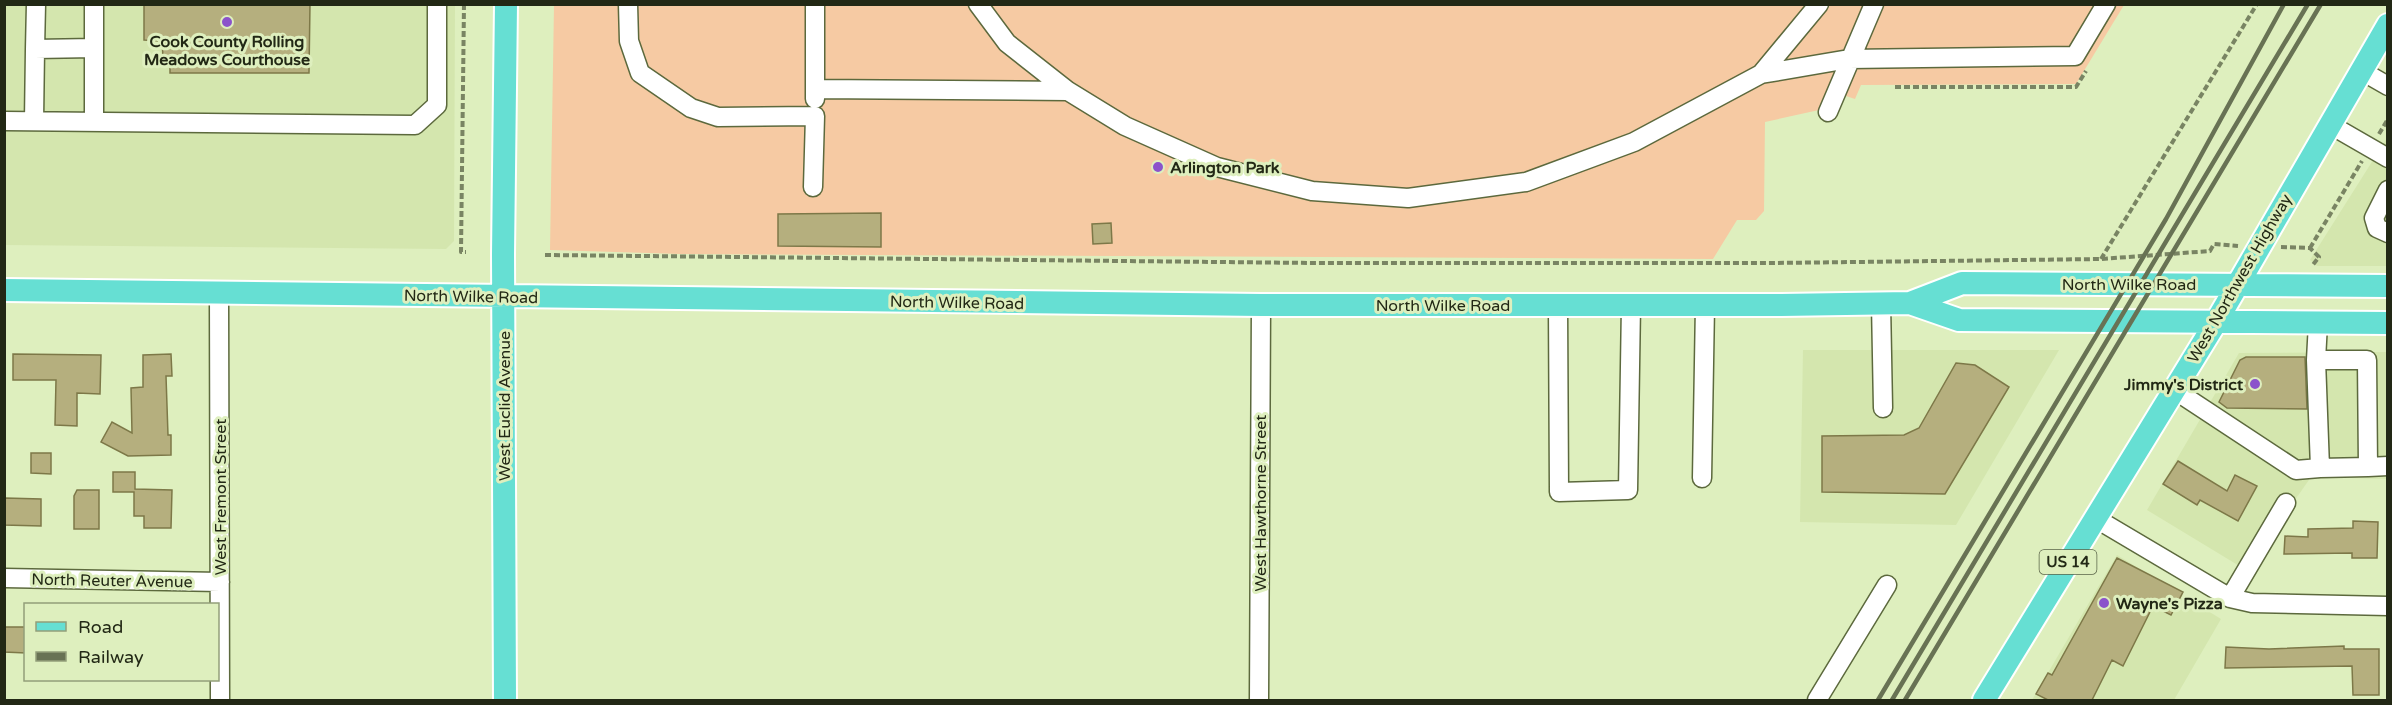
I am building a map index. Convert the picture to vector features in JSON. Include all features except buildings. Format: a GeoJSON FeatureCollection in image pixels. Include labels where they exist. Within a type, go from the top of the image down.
{"type":"FeatureCollection","features":[{"type":"Feature","properties":{"kind":"main road","name":"West Euclid Avenue"},"geometry":{"type":"LineString","coordinates":[[505,700],[506,4]]}},
{"type":"Feature","properties":{"kind":"main road","name":"US 14"},"geometry":{"type":"LineString","coordinates":[[2360,70],[2388,25]]}},
{"type":"Feature","properties":{"kind":"main road","name":"West Northwest Highway"},"geometry":{"type":"LineString","coordinates":[[1984,700],[2216,322],[2360,70]]}},
{"type":"Feature","properties":{"kind":"main road","name":"North Wilke Road"},"geometry":{"type":"LineString","coordinates":[[1910,303],[1962,283],[2388,286]]}},
{"type":"Feature","properties":{"kind":"main road","name":"North Wilke Road"},"geometry":{"type":"LineString","coordinates":[[4,290],[1261,305],[1558,306],[1910,303],[1959,320],[2388,323]]}},
{"type":"Feature","properties":{"kind":"street"},"geometry":{"type":"LineString","coordinates":[[34,121],[36,4]]}},
{"type":"Feature","properties":{"kind":"street"},"geometry":{"type":"LineString","coordinates":[[94,4],[94,121]]}},
{"type":"Feature","properties":{"kind":"street"},"geometry":{"type":"LineString","coordinates":[[4,121],[415,125],[437,105],[437,4]]}},
{"type":"Feature","properties":{"kind":"street"},"geometry":{"type":"LineString","coordinates":[[628,4],[629,41],[640,73],[691,108],[718,117],[815,116]]}},
{"type":"Feature","properties":{"kind":"street"},"geometry":{"type":"LineString","coordinates":[[813,187],[815,4]]}},
{"type":"Feature","properties":{"kind":"street"},"geometry":{"type":"LineString","coordinates":[[978,4],[1007,43],[1068,91],[1125,126],[1217,166],[1312,191],[1408,198],[1526,182],[1634,142],[1761,74],[1849,58],[2075,56],[2106,4]]}},
{"type":"Feature","properties":{"kind":"street"},"geometry":{"type":"LineString","coordinates":[[1761,74],[1819,4]]}},
{"type":"Feature","properties":{"kind":"street"},"geometry":{"type":"LineString","coordinates":[[1827,112],[1874,4]]}},
{"type":"Feature","properties":{"kind":"street"},"geometry":{"type":"LineString","coordinates":[[35,49],[94,48]]}},
{"type":"Feature","properties":{"kind":"street"},"geometry":{"type":"LineString","coordinates":[[2360,70],[2388,86]]}},
{"type":"Feature","properties":{"kind":"street"},"geometry":{"type":"LineString","coordinates":[[815,89],[1068,91]]}},
{"type":"Feature","properties":{"kind":"street"},"geometry":{"type":"LineString","coordinates":[[2329,124],[2388,158]]}},
{"type":"Feature","properties":{"kind":"street"},"geometry":{"type":"LineString","coordinates":[[2388,190],[2374,218],[2377,228],[2388,233]]}},
{"type":"Feature","properties":{"kind":"street","name":"West Fremont Street"},"geometry":{"type":"LineString","coordinates":[[219,293],[220,700]]}},
{"type":"Feature","properties":{"kind":"street"},"geometry":{"type":"LineString","coordinates":[[1881,303],[1883,408]]}},
{"type":"Feature","properties":{"kind":"street","name":"West Hawthorne Street"},"geometry":{"type":"LineString","coordinates":[[1258,700],[1261,305]]}},
{"type":"Feature","properties":{"kind":"street"},"geometry":{"type":"LineString","coordinates":[[1558,306],[1559,492],[1628,490],[1631,305]]}},
{"type":"Feature","properties":{"kind":"street"},"geometry":{"type":"LineString","coordinates":[[1702,478],[1705,305]]}},
{"type":"Feature","properties":{"kind":"street"},"geometry":{"type":"LineString","coordinates":[[2318,323],[2316,360],[2320,468]]}},
{"type":"Feature","properties":{"kind":"street"},"geometry":{"type":"LineString","coordinates":[[2316,360],[2367,360],[2368,467]]}},
{"type":"Feature","properties":{"kind":"street"},"geometry":{"type":"LineString","coordinates":[[2173,389],[2296,470],[2388,466]]}},
{"type":"Feature","properties":{"kind":"street"},"geometry":{"type":"LineString","coordinates":[[2230,598],[2286,502]]}},
{"type":"Feature","properties":{"kind":"street"},"geometry":{"type":"LineString","coordinates":[[2095,518],[2230,598],[2252,603],[2388,606]]}},
{"type":"Feature","properties":{"kind":"street","name":"North Reuter Avenue"},"geometry":{"type":"LineString","coordinates":[[4,578],[220,582]]}},
{"type":"Feature","properties":{"kind":"street"},"geometry":{"type":"LineString","coordinates":[[1817,700],[1887,585]]}},
{"type":"Feature","properties":{"kind":"path"},"geometry":{"type":"LineString","coordinates":[[464,4],[461,252],[466,252]]}},
{"type":"Feature","properties":{"kind":"path"},"geometry":{"type":"LineString","coordinates":[[2101,259],[2257,4]]}},
{"type":"Feature","properties":{"kind":"path"},"geometry":{"type":"LineString","coordinates":[[2317,259],[2319,257],[2310,248],[2388,119]]}},
{"type":"Feature","properties":{"kind":"path"},"geometry":{"type":"LineString","coordinates":[[545,255],[1314,263],[1773,263],[2101,259],[2210,251],[2214,244],[2220,245]]}},
{"type":"Feature","properties":{"kind":"shaded area"},"geometry":{"type":"Polygon","coordinates":[[[5,5],[455,5],[454,241],[446,249],[5,245],[5,5]]]}},
{"type":"Feature","properties":{"kind":"shaded area","name":"Arlington Park"},"geometry":{"type":"Polygon","coordinates":[[[554,5],[2124,5],[2076,84],[1861,85],[1855,99],[1828,90],[1819,110],[1765,122],[1764,211],[1756,220],[1737,220],[1713,259],[681,254],[550,250],[554,5]]]}},
{"type":"Feature","properties":{"kind":"shaded area"},"geometry":{"type":"Polygon","coordinates":[[[2387,138],[2387,266],[2317,266],[2310,260],[2387,138]]]}},
{"type":"Feature","properties":{"kind":"shaded area"},"geometry":{"type":"Polygon","coordinates":[[[1803,350],[2059,350],[1956,525],[1800,522],[1803,350]]]}},
{"type":"Feature","properties":{"kind":"shaded area"},"geometry":{"type":"Polygon","coordinates":[[[2387,352],[2387,479],[2311,477],[2246,570],[2147,510],[2239,353],[2387,352]]]}},
{"type":"Feature","properties":{"kind":"shaded area"},"geometry":{"type":"Polygon","coordinates":[[[2117,555],[2221,619],[2174,700],[2032,700],[2117,555]]]}},
{"type":"Feature","properties":{"kind":"railway"},"geometry":{"type":"LineString","coordinates":[[1878,700],[2166,219],[2284,4]]}},
{"type":"Feature","properties":{"kind":"railway"},"geometry":{"type":"LineString","coordinates":[[1892,700],[2308,4]]}},
{"type":"Feature","properties":{"kind":"railway"},"geometry":{"type":"LineString","coordinates":[[1905,700],[2321,4]]}},
{"type":"Feature","properties":{"kind":"place","name":"Cook County Rolling Meadows Courthouse"},"geometry":{"type":"Point","coordinates":[227,22]}},
{"type":"Feature","properties":{"kind":"place","name":"Arlington Park"},"geometry":{"type":"Point","coordinates":[1158,167]}},
{"type":"Feature","properties":{"kind":"place","name":"Jimmy's District"},"geometry":{"type":"Point","coordinates":[2255,384]}},
{"type":"Feature","properties":{"kind":"place","name":"Wayne's Pizza"},"geometry":{"type":"Point","coordinates":[2104,603]}}]}
